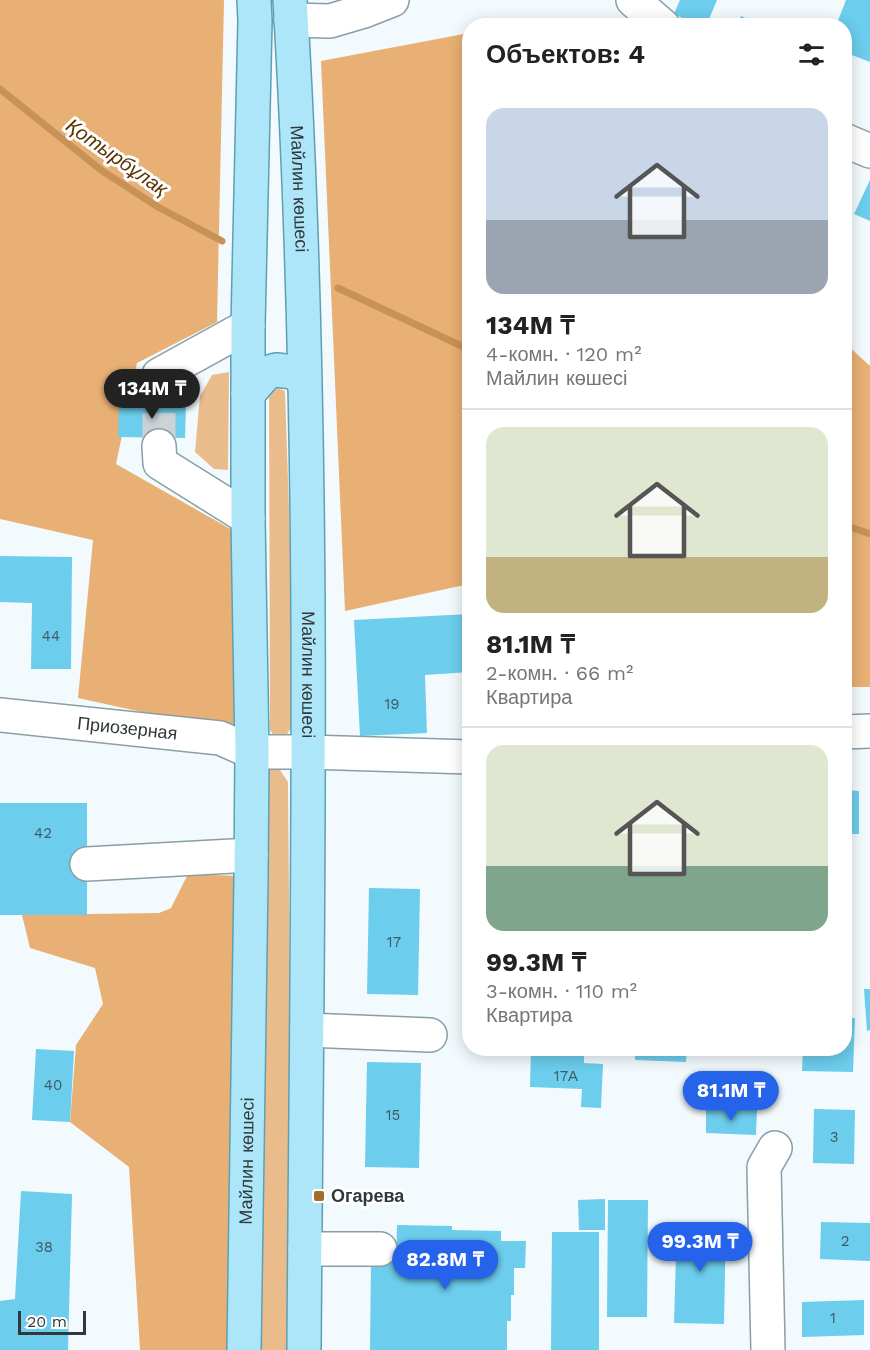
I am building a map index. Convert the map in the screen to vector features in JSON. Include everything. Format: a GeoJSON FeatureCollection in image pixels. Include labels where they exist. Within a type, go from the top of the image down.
{"type":"FeatureCollection","features":[{"type":"Feature","properties":{"kind":"main road","name":"Майлин көшесі"},"geometry":{"type":"LineString","coordinates":[[244,1350],[252,752],[248,327],[254,0]]}},
{"type":"Feature","properties":{"kind":"main road","name":"Майлин көшесі"},"geometry":{"type":"LineString","coordinates":[[290,10],[302,284],[309,752],[304,1350]]}},
{"type":"Feature","properties":{"kind":"main road"},"geometry":{"type":"LineString","coordinates":[[248,394],[266,373],[276,370],[294,372],[304,381]]}},
{"type":"Feature","properties":{"kind":"street"},"geometry":{"type":"LineString","coordinates":[[290,10],[330,21],[392,0]]}},
{"type":"Feature","properties":{"kind":"street"},"geometry":{"type":"LineString","coordinates":[[633,0],[654,18]]}},
{"type":"Feature","properties":{"kind":"street"},"geometry":{"type":"LineString","coordinates":[[852,143],[870,151]]}},
{"type":"Feature","properties":{"kind":"street"},"geometry":{"type":"LineString","coordinates":[[159,389],[159,375],[248,327]]}},
{"type":"Feature","properties":{"kind":"street"},"geometry":{"type":"LineString","coordinates":[[159,446],[160,463],[248,518]]}},
{"type":"Feature","properties":{"kind":"street","name":"Приозерная"},"geometry":{"type":"LineString","coordinates":[[0,715],[220,738],[252,752]]}},
{"type":"Feature","properties":{"kind":"street"},"geometry":{"type":"LineString","coordinates":[[852,732],[870,731]]}},
{"type":"Feature","properties":{"kind":"street"},"geometry":{"type":"LineString","coordinates":[[252,752],[462,757]]}},
{"type":"Feature","properties":{"kind":"street"},"geometry":{"type":"LineString","coordinates":[[87,864],[251,855]]}},
{"type":"Feature","properties":{"kind":"street"},"geometry":{"type":"LineString","coordinates":[[306,1030],[430,1035]]}},
{"type":"Feature","properties":{"kind":"street"},"geometry":{"type":"LineString","coordinates":[[768,1350],[764,1167],[775,1148]]}},
{"type":"Feature","properties":{"kind":"street"},"geometry":{"type":"LineString","coordinates":[[305,1249],[380,1250]]}},
{"type":"Feature","properties":{"kind":"shaded area"},"geometry":{"type":"Polygon","coordinates":[[[0,0],[224,0],[217,322],[137,363],[116,464],[241,535],[238,733],[78,698],[93,540],[0,519],[0,0]]]}},
{"type":"Feature","properties":{"kind":"shaded area"},"geometry":{"type":"Polygon","coordinates":[[[462,34],[462,586],[345,611],[321,61],[462,34]]]}},
{"type":"Feature","properties":{"kind":"shaded area"},"geometry":{"type":"Polygon","coordinates":[[[852,349],[870,366],[870,687],[852,687],[852,349]]]}},
{"type":"Feature","properties":{"kind":"shaded area"},"geometry":{"type":"Polygon","coordinates":[[[229,372],[228,470],[214,469],[195,452],[200,396],[212,375],[229,372]]]}},
{"type":"Feature","properties":{"kind":"shaded area"},"geometry":{"type":"Polygon","coordinates":[[[278,388],[285,391],[296,719],[286,736],[274,736],[270,730],[269,393],[278,388]]]}},
{"type":"Feature","properties":{"kind":"shaded area"},"geometry":{"type":"Polygon","coordinates":[[[264,768],[280,770],[288,782],[293,1350],[250,1350],[264,768]]]}},
{"type":"Feature","properties":{"kind":"shaded area"},"geometry":{"type":"Polygon","coordinates":[[[188,874],[239,876],[227,1350],[140,1350],[129,1167],[70,1122],[76,1045],[103,1004],[95,968],[30,948],[22,915],[159,913],[171,908],[188,874]]]}},
{"type":"Feature","properties":{"kind":"building"},"geometry":{"type":"Polygon","coordinates":[[[680,0],[717,0],[709,18],[682,18],[674,14],[680,0]]]}},
{"type":"Feature","properties":{"kind":"building"},"geometry":{"type":"Polygon","coordinates":[[[846,0],[870,0],[870,62],[852,55],[852,18],[839,18],[846,0]]]}},
{"type":"Feature","properties":{"kind":"building"},"geometry":{"type":"Polygon","coordinates":[[[870,180],[870,221],[854,214],[870,180]]]}},
{"type":"Feature","properties":{"kind":"building"},"geometry":{"type":"Polygon","coordinates":[[[119,402],[186,403],[185,438],[118,437],[119,402]]]}},
{"type":"Feature","properties":{"kind":"building"},"geometry":{"type":"Polygon","coordinates":[[[0,556],[72,557],[71,669],[31,669],[32,603],[0,602],[0,556]]]}},
{"type":"Feature","properties":{"kind":"building"},"geometry":{"type":"Polygon","coordinates":[[[462,614],[462,673],[425,675],[427,733],[360,736],[354,620],[462,614]]]}},
{"type":"Feature","properties":{"kind":"building"},"geometry":{"type":"Polygon","coordinates":[[[852,791],[859,791],[859,834],[852,834],[852,791]]]}},
{"type":"Feature","properties":{"kind":"building"},"geometry":{"type":"Polygon","coordinates":[[[0,803],[87,803],[87,915],[0,915],[0,803]]]}},
{"type":"Feature","properties":{"kind":"building"},"geometry":{"type":"Polygon","coordinates":[[[369,888],[420,889],[418,995],[367,994],[369,888]]]}},
{"type":"Feature","properties":{"kind":"building"},"geometry":{"type":"Polygon","coordinates":[[[864,989],[870,989],[870,1030],[867,1031],[864,989]]]}},
{"type":"Feature","properties":{"kind":"building"},"geometry":{"type":"Polygon","coordinates":[[[852,1018],[855,1018],[853,1072],[802,1071],[803,1056],[852,1056],[852,1018]]]}},
{"type":"Feature","properties":{"kind":"building"},"geometry":{"type":"Polygon","coordinates":[[[36,1049],[74,1051],[70,1122],[32,1120],[36,1049]]]}},
{"type":"Feature","properties":{"kind":"building"},"geometry":{"type":"Polygon","coordinates":[[[531,1056],[584,1056],[584,1063],[603,1064],[601,1108],[581,1107],[582,1089],[530,1087],[531,1056]]]}},
{"type":"Feature","properties":{"kind":"building"},"geometry":{"type":"Polygon","coordinates":[[[635,1056],[686,1056],[686,1062],[635,1060],[635,1056]]]}},
{"type":"Feature","properties":{"kind":"building"},"geometry":{"type":"Polygon","coordinates":[[[367,1062],[421,1063],[419,1168],[365,1167],[367,1062]]]}},
{"type":"Feature","properties":{"kind":"building"},"geometry":{"type":"Polygon","coordinates":[[[706,1109],[757,1110],[756,1135],[706,1133],[706,1109]]]}},
{"type":"Feature","properties":{"kind":"building"},"geometry":{"type":"Polygon","coordinates":[[[814,1109],[855,1110],[854,1164],[813,1163],[814,1109]]]}},
{"type":"Feature","properties":{"kind":"building"},"geometry":{"type":"Polygon","coordinates":[[[21,1191],[72,1194],[68,1350],[0,1350],[0,1301],[15,1299],[21,1191]]]}},
{"type":"Feature","properties":{"kind":"building"},"geometry":{"type":"Polygon","coordinates":[[[605,1199],[605,1230],[579,1230],[578,1200],[605,1199]]]}},
{"type":"Feature","properties":{"kind":"building"},"geometry":{"type":"Polygon","coordinates":[[[608,1200],[648,1200],[647,1317],[607,1317],[608,1200]]]}},
{"type":"Feature","properties":{"kind":"building"},"geometry":{"type":"Polygon","coordinates":[[[677,1222],[726,1223],[724,1324],[674,1323],[677,1222]]]}},
{"type":"Feature","properties":{"kind":"building"},"geometry":{"type":"Polygon","coordinates":[[[821,1222],[870,1223],[870,1261],[820,1259],[821,1222]]]}},
{"type":"Feature","properties":{"kind":"building"},"geometry":{"type":"Polygon","coordinates":[[[397,1225],[452,1226],[452,1230],[501,1231],[501,1241],[526,1241],[525,1268],[514,1268],[511,1321],[507,1321],[507,1350],[370,1350],[371,1262],[396,1262],[397,1225]]]}},
{"type":"Feature","properties":{"kind":"building"},"geometry":{"type":"Polygon","coordinates":[[[552,1232],[599,1232],[599,1350],[551,1350],[552,1232]]]}},
{"type":"Feature","properties":{"kind":"building"},"geometry":{"type":"Polygon","coordinates":[[[864,1300],[864,1335],[802,1337],[802,1302],[864,1300]]]}},
{"type":"Feature","properties":{"kind":"waterway","name":"Қотырбұлақ"},"geometry":{"type":"LineString","coordinates":[[0,89],[101,170],[158,207],[222,241]]}},
{"type":"Feature","properties":{"kind":"waterway","name":"Қотырбұлақ"},"geometry":{"type":"LineString","coordinates":[[338,288],[462,346]]}},
{"type":"Feature","properties":{"kind":"waterway","name":"Қотырбұлақ"},"geometry":{"type":"LineString","coordinates":[[852,528],[870,534]]}},
{"type":"Feature","properties":{"kind":"tunnel"},"geometry":{"type":"LineString","coordinates":[[159,389],[159,446]]}},
{"type":"Feature","properties":{"kind":"place","name":"Огарева"},"geometry":{"type":"Point","coordinates":[319,1196]}}]}
